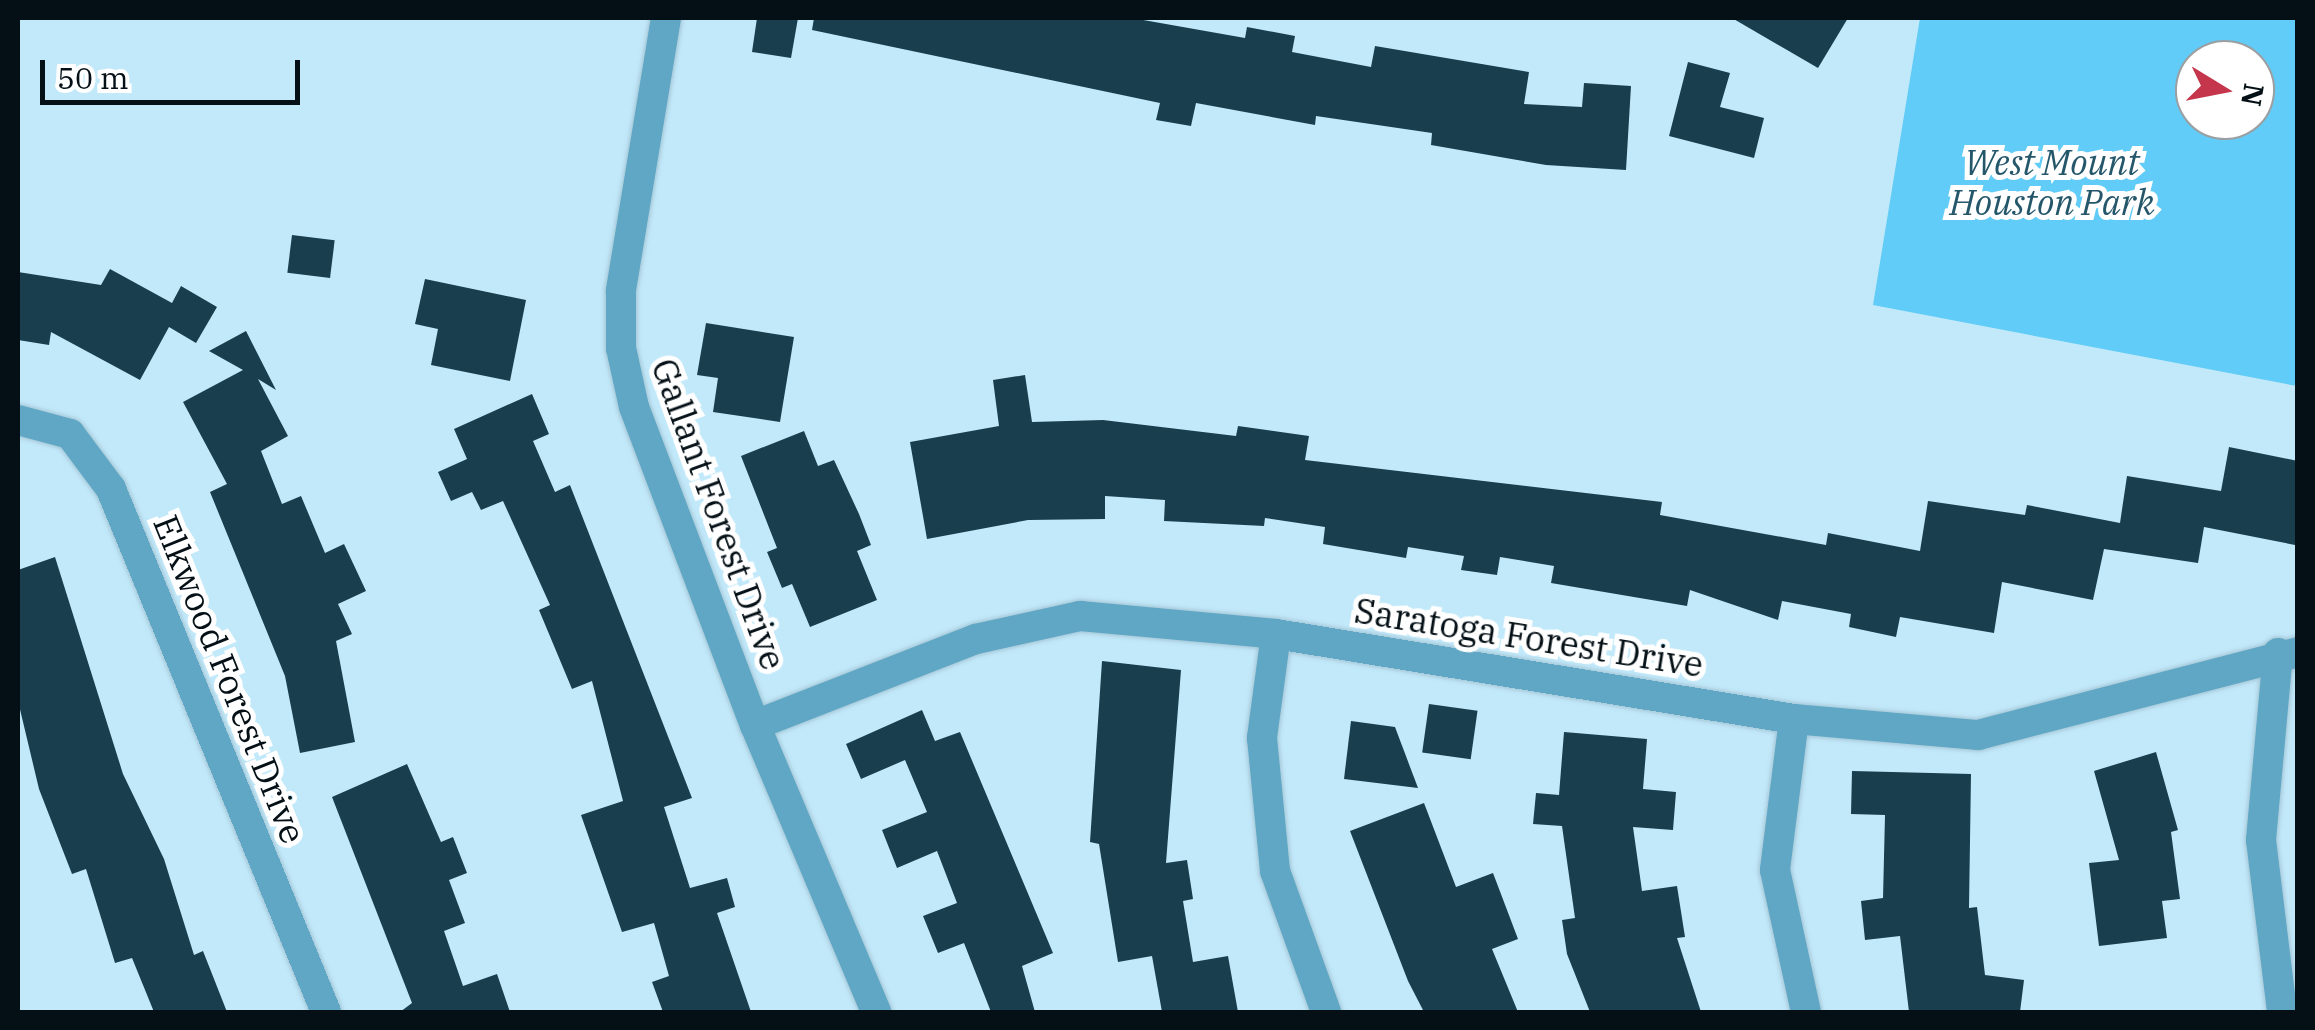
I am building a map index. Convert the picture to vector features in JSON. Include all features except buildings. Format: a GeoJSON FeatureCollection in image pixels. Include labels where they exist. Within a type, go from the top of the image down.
{"type":"FeatureCollection","features":[{"type":"Feature","properties":{"kind":"street","name":"Gallant Forest Drive"},"geometry":{"type":"LineString","coordinates":[[666,18],[621,291],[621,348],[634,406],[755,725],[876,1012]]}},
{"type":"Feature","properties":{"kind":"street","name":"Elkwood Forest Drive"},"geometry":{"type":"LineString","coordinates":[[18,420],[70,434],[111,488],[326,1012]]}},
{"type":"Feature","properties":{"kind":"street","name":"Saratoga Forest Drive"},"geometry":{"type":"LineString","coordinates":[[755,725],[976,639],[1080,616],[1276,634],[1794,719],[1978,735],[2288,652]]}},
{"type":"Feature","properties":{"kind":"street"},"geometry":{"type":"LineString","coordinates":[[1276,634],[1262,738],[1275,871],[1326,1012]]}},
{"type":"Feature","properties":{"kind":"street"},"geometry":{"type":"LineString","coordinates":[[2282,1012],[2261,840],[2288,652]]}},
{"type":"Feature","properties":{"kind":"street"},"geometry":{"type":"LineString","coordinates":[[1794,719],[1775,870],[1806,1012]]}},
{"type":"Feature","properties":{"kind":"green space","name":"West Mount Houston Park"},"geometry":{"type":"Polygon","coordinates":[[[1920,18],[2297,18],[2297,386],[1873,305],[1920,18]]]}}]}
